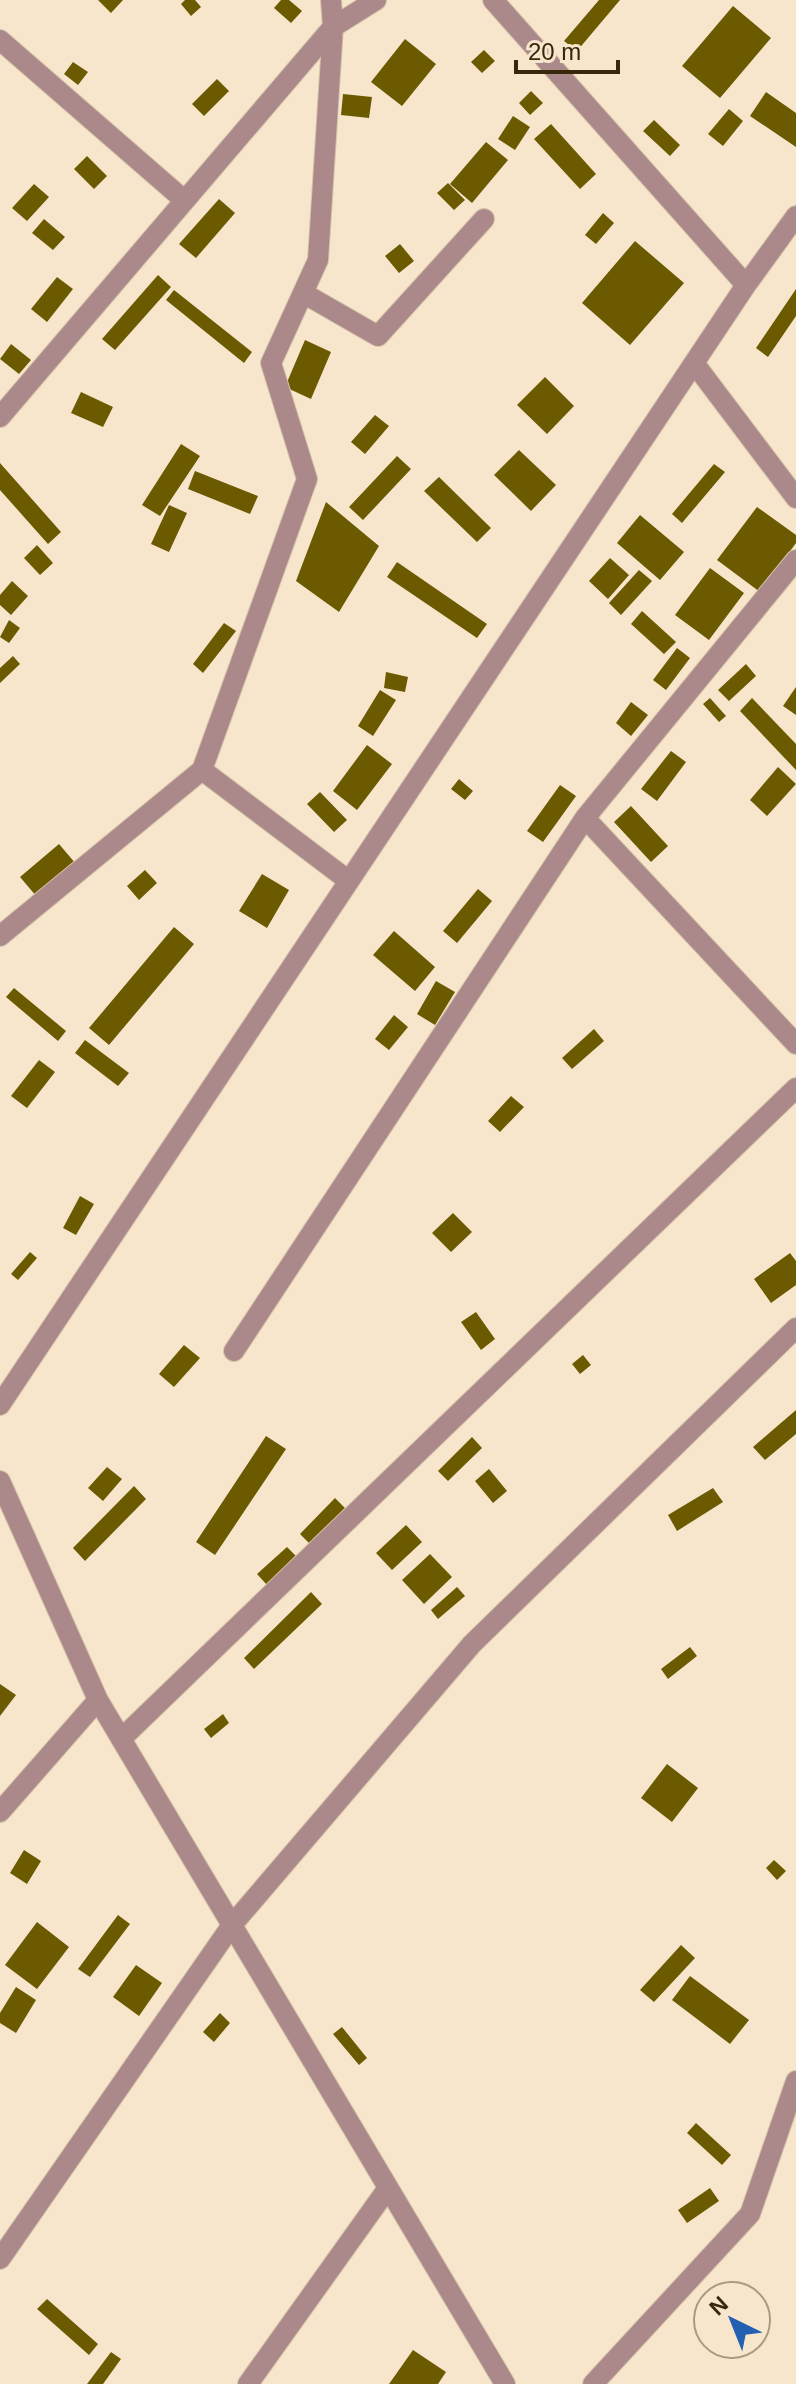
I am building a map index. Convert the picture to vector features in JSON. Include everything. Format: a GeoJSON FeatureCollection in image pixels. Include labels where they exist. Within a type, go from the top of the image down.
{"type":"FeatureCollection","features":[{"type":"Feature","properties":{"kind":"street"},"geometry":{"type":"LineString","coordinates":[[0,936],[202,770],[307,479],[271,363],[318,260],[333,27],[331,0]]}},
{"type":"Feature","properties":{"kind":"street"},"geometry":{"type":"LineString","coordinates":[[0,417],[333,27],[376,0]]}},
{"type":"Feature","properties":{"kind":"street"},"geometry":{"type":"LineString","coordinates":[[493,0],[746,285]]}},
{"type":"Feature","properties":{"kind":"street"},"geometry":{"type":"LineString","coordinates":[[0,40],[184,200]]}},
{"type":"Feature","properties":{"kind":"street"},"geometry":{"type":"LineString","coordinates":[[0,1405],[746,285],[796,216]]}},
{"type":"Feature","properties":{"kind":"street"},"geometry":{"type":"LineString","coordinates":[[303,293],[378,336],[484,219]]}},
{"type":"Feature","properties":{"kind":"street"},"geometry":{"type":"LineString","coordinates":[[694,363],[796,498]]}},
{"type":"Feature","properties":{"kind":"street"},"geometry":{"type":"LineString","coordinates":[[234,1351],[585,818],[796,560]]}},
{"type":"Feature","properties":{"kind":"street"},"geometry":{"type":"LineString","coordinates":[[202,770],[349,881]]}},
{"type":"Feature","properties":{"kind":"street"},"geometry":{"type":"LineString","coordinates":[[585,818],[796,1044]]}},
{"type":"Feature","properties":{"kind":"street"},"geometry":{"type":"LineString","coordinates":[[121,1739],[796,1088]]}},
{"type":"Feature","properties":{"kind":"street"},"geometry":{"type":"LineString","coordinates":[[0,2259],[232,1925],[472,1644],[796,1328]]}},
{"type":"Feature","properties":{"kind":"street"},"geometry":{"type":"LineString","coordinates":[[0,1481],[98,1700],[505,2384]]}},
{"type":"Feature","properties":{"kind":"street"},"geometry":{"type":"LineString","coordinates":[[0,1812],[98,1700]]}},
{"type":"Feature","properties":{"kind":"street"},"geometry":{"type":"LineString","coordinates":[[593,2384],[750,2214],[796,2081]]}},
{"type":"Feature","properties":{"kind":"street"},"geometry":{"type":"LineString","coordinates":[[248,2384],[388,2188]]}},
{"type":"Feature","properties":{"kind":"building"},"geometry":{"type":"Polygon","coordinates":[[[98,0],[123,0],[111,13],[98,0]]]}},
{"type":"Feature","properties":{"kind":"building"},"geometry":{"type":"Polygon","coordinates":[[[185,0],[195,0],[201,7],[191,16],[181,4],[185,0]]]}},
{"type":"Feature","properties":{"kind":"building"},"geometry":{"type":"Polygon","coordinates":[[[281,0],[289,0],[302,11],[291,23],[274,8],[281,0]]]}},
{"type":"Feature","properties":{"kind":"building"},"geometry":{"type":"Polygon","coordinates":[[[599,0],[620,0],[577,51],[564,41],[599,0]]]}},
{"type":"Feature","properties":{"kind":"building"},"geometry":{"type":"Polygon","coordinates":[[[733,6],[771,38],[720,98],[682,66],[733,6]]]}},
{"type":"Feature","properties":{"kind":"building"},"geometry":{"type":"Polygon","coordinates":[[[405,39],[436,64],[402,106],[371,82],[405,39]]]}},
{"type":"Feature","properties":{"kind":"building"},"geometry":{"type":"Polygon","coordinates":[[[484,50],[495,61],[482,73],[471,62],[484,50]]]}},
{"type":"Feature","properties":{"kind":"building"},"geometry":{"type":"Polygon","coordinates":[[[73,62],[88,72],[78,85],[64,74],[73,62]]]}},
{"type":"Feature","properties":{"kind":"building"},"geometry":{"type":"Polygon","coordinates":[[[217,79],[229,91],[204,116],[192,104],[217,79]]]}},
{"type":"Feature","properties":{"kind":"building"},"geometry":{"type":"Polygon","coordinates":[[[531,91],[543,103],[530,115],[519,103],[531,91]]]}},
{"type":"Feature","properties":{"kind":"building"},"geometry":{"type":"Polygon","coordinates":[[[766,92],[796,113],[796,147],[750,116],[766,92]]]}},
{"type":"Feature","properties":{"kind":"building"},"geometry":{"type":"Polygon","coordinates":[[[343,94],[372,97],[369,118],[341,115],[343,94]]]}},
{"type":"Feature","properties":{"kind":"building"},"geometry":{"type":"Polygon","coordinates":[[[729,109],[743,121],[723,146],[708,134],[729,109]]]}},
{"type":"Feature","properties":{"kind":"building"},"geometry":{"type":"Polygon","coordinates":[[[513,116],[530,127],[515,150],[498,139],[513,116]]]}},
{"type":"Feature","properties":{"kind":"building"},"geometry":{"type":"Polygon","coordinates":[[[654,120],[680,145],[670,156],[643,131],[654,120]]]}},
{"type":"Feature","properties":{"kind":"building"},"geometry":{"type":"Polygon","coordinates":[[[551,124],[596,174],[580,189],[534,139],[551,124]]]}},
{"type":"Feature","properties":{"kind":"building"},"geometry":{"type":"Polygon","coordinates":[[[486,142],[508,160],[472,203],[450,184],[486,142]]]}},
{"type":"Feature","properties":{"kind":"building"},"geometry":{"type":"Polygon","coordinates":[[[87,156],[107,176],[94,189],[74,169],[87,156]]]}},
{"type":"Feature","properties":{"kind":"building"},"geometry":{"type":"Polygon","coordinates":[[[448,183],[465,200],[454,210],[437,193],[448,183]]]}},
{"type":"Feature","properties":{"kind":"building"},"geometry":{"type":"Polygon","coordinates":[[[34,184],[49,197],[27,221],[12,208],[34,184]]]}},
{"type":"Feature","properties":{"kind":"building"},"geometry":{"type":"Polygon","coordinates":[[[219,199],[235,213],[196,258],[179,244],[219,199]]]}},
{"type":"Feature","properties":{"kind":"building"},"geometry":{"type":"Polygon","coordinates":[[[603,213],[614,223],[596,244],[585,235],[603,213]]]}},
{"type":"Feature","properties":{"kind":"building"},"geometry":{"type":"Polygon","coordinates":[[[44,219],[65,237],[53,250],[32,233],[44,219]]]}},
{"type":"Feature","properties":{"kind":"building"},"geometry":{"type":"Polygon","coordinates":[[[635,241],[684,283],[630,345],[582,303],[635,241]]]}},
{"type":"Feature","properties":{"kind":"building"},"geometry":{"type":"Polygon","coordinates":[[[400,244],[414,261],[399,273],[385,256],[400,244]]]}},
{"type":"Feature","properties":{"kind":"building"},"geometry":{"type":"Polygon","coordinates":[[[158,275],[171,287],[115,350],[102,339],[158,275]]]}},
{"type":"Feature","properties":{"kind":"building"},"geometry":{"type":"Polygon","coordinates":[[[57,277],[73,289],[47,322],[31,309],[57,277]]]}},
{"type":"Feature","properties":{"kind":"building"},"geometry":{"type":"Polygon","coordinates":[[[796,289],[796,316],[768,357],[756,348],[796,289]]]}},
{"type":"Feature","properties":{"kind":"building"},"geometry":{"type":"Polygon","coordinates":[[[174,290],[252,352],[244,363],[166,300],[174,290]]]}},
{"type":"Feature","properties":{"kind":"building"},"geometry":{"type":"Polygon","coordinates":[[[305,340],[331,352],[311,399],[285,387],[305,340]]]}},
{"type":"Feature","properties":{"kind":"building"},"geometry":{"type":"Polygon","coordinates":[[[11,344],[31,360],[19,374],[0,359],[11,344]]]}},
{"type":"Feature","properties":{"kind":"building"},"geometry":{"type":"Polygon","coordinates":[[[545,377],[574,406],[547,434],[517,405],[545,377]]]}},
{"type":"Feature","properties":{"kind":"building"},"geometry":{"type":"Polygon","coordinates":[[[81,392],[113,407],[103,427],[71,413],[81,392]]]}},
{"type":"Feature","properties":{"kind":"building"},"geometry":{"type":"Polygon","coordinates":[[[375,415],[389,426],[365,454],[351,442],[375,415]]]}},
{"type":"Feature","properties":{"kind":"building"},"geometry":{"type":"Polygon","coordinates":[[[181,444],[200,456],[160,516],[142,505],[181,444]]]}},
{"type":"Feature","properties":{"kind":"building"},"geometry":{"type":"Polygon","coordinates":[[[519,450],[556,485],[531,511],[494,475],[519,450]]]}},
{"type":"Feature","properties":{"kind":"building"},"geometry":{"type":"Polygon","coordinates":[[[397,456],[411,469],[363,520],[349,507],[397,456]]]}},
{"type":"Feature","properties":{"kind":"building"},"geometry":{"type":"Polygon","coordinates":[[[0,463],[61,532],[48,544],[0,490],[0,463]]]}},
{"type":"Feature","properties":{"kind":"building"},"geometry":{"type":"Polygon","coordinates":[[[714,464],[725,472],[682,523],[672,514],[714,464]]]}},
{"type":"Feature","properties":{"kind":"building"},"geometry":{"type":"Polygon","coordinates":[[[195,471],[258,496],[250,514],[188,489],[195,471]]]}},
{"type":"Feature","properties":{"kind":"building"},"geometry":{"type":"Polygon","coordinates":[[[439,477],[491,528],[477,542],[424,491],[439,477]]]}},
{"type":"Feature","properties":{"kind":"building"},"geometry":{"type":"Polygon","coordinates":[[[326,502],[379,546],[339,612],[296,581],[326,502]]]}},
{"type":"Feature","properties":{"kind":"building"},"geometry":{"type":"Polygon","coordinates":[[[169,505],[187,513],[169,552],[151,544],[169,505]]]}},
{"type":"Feature","properties":{"kind":"building"},"geometry":{"type":"Polygon","coordinates":[[[757,507],[796,535],[796,543],[760,592],[717,560],[757,507]]]}},
{"type":"Feature","properties":{"kind":"building"},"geometry":{"type":"Polygon","coordinates":[[[640,515],[684,552],[660,580],[617,543],[640,515]]]}},
{"type":"Feature","properties":{"kind":"building"},"geometry":{"type":"Polygon","coordinates":[[[37,545],[53,563],[40,575],[24,558],[37,545]]]}},
{"type":"Feature","properties":{"kind":"building"},"geometry":{"type":"Polygon","coordinates":[[[610,558],[629,575],[608,599],[589,581],[610,558]]]}},
{"type":"Feature","properties":{"kind":"building"},"geometry":{"type":"Polygon","coordinates":[[[397,562],[487,624],[477,638],[387,577],[397,562]]]}},
{"type":"Feature","properties":{"kind":"building"},"geometry":{"type":"Polygon","coordinates":[[[710,568],[744,593],[709,640],[675,615],[710,568]]]}},
{"type":"Feature","properties":{"kind":"building"},"geometry":{"type":"Polygon","coordinates":[[[639,570],[652,581],[621,615],[609,603],[639,570]]]}},
{"type":"Feature","properties":{"kind":"building"},"geometry":{"type":"Polygon","coordinates":[[[12,581],[28,596],[11,615],[0,605],[0,595],[12,581]]]}},
{"type":"Feature","properties":{"kind":"building"},"geometry":{"type":"Polygon","coordinates":[[[642,611],[676,642],[664,654],[631,624],[642,611]]]}},
{"type":"Feature","properties":{"kind":"building"},"geometry":{"type":"Polygon","coordinates":[[[9,620],[20,628],[9,643],[0,637],[9,620]]]}},
{"type":"Feature","properties":{"kind":"building"},"geometry":{"type":"Polygon","coordinates":[[[224,623],[236,631],[203,673],[193,664],[224,623]]]}},
{"type":"Feature","properties":{"kind":"building"},"geometry":{"type":"Polygon","coordinates":[[[677,648],[690,658],[666,690],[653,680],[677,648]]]}},
{"type":"Feature","properties":{"kind":"building"},"geometry":{"type":"Polygon","coordinates":[[[13,656],[20,664],[0,683],[0,668],[13,656]]]}},
{"type":"Feature","properties":{"kind":"building"},"geometry":{"type":"Polygon","coordinates":[[[746,664],[756,676],[729,701],[718,690],[746,664]]]}},
{"type":"Feature","properties":{"kind":"building"},"geometry":{"type":"Polygon","coordinates":[[[386,672],[408,677],[405,692],[384,688],[386,672]]]}},
{"type":"Feature","properties":{"kind":"building"},"geometry":{"type":"Polygon","coordinates":[[[796,687],[796,715],[783,706],[796,687]]]}},
{"type":"Feature","properties":{"kind":"building"},"geometry":{"type":"Polygon","coordinates":[[[380,690],[396,700],[373,736],[358,726],[380,690]]]}},
{"type":"Feature","properties":{"kind":"building"},"geometry":{"type":"Polygon","coordinates":[[[710,698],[726,716],[719,722],[703,704],[710,698]]]}},
{"type":"Feature","properties":{"kind":"building"},"geometry":{"type":"Polygon","coordinates":[[[752,698],[796,744],[796,770],[740,711],[752,698]]]}},
{"type":"Feature","properties":{"kind":"building"},"geometry":{"type":"Polygon","coordinates":[[[631,702],[648,715],[631,736],[616,723],[631,702]]]}},
{"type":"Feature","properties":{"kind":"building"},"geometry":{"type":"Polygon","coordinates":[[[367,745],[392,764],[357,810],[333,791],[367,745]]]}},
{"type":"Feature","properties":{"kind":"building"},"geometry":{"type":"Polygon","coordinates":[[[671,751],[686,762],[657,801],[641,789],[671,751]]]}},
{"type":"Feature","properties":{"kind":"building"},"geometry":{"type":"Polygon","coordinates":[[[778,767],[796,784],[767,816],[750,800],[778,767]]]}},
{"type":"Feature","properties":{"kind":"building"},"geometry":{"type":"Polygon","coordinates":[[[459,779],[473,791],[465,800],[451,789],[459,779]]]}},
{"type":"Feature","properties":{"kind":"building"},"geometry":{"type":"Polygon","coordinates":[[[560,785],[576,796],[543,842],[527,831],[560,785]]]}},
{"type":"Feature","properties":{"kind":"building"},"geometry":{"type":"Polygon","coordinates":[[[320,792],[347,820],[334,832],[307,804],[320,792]]]}},
{"type":"Feature","properties":{"kind":"building"},"geometry":{"type":"Polygon","coordinates":[[[631,806],[668,846],[651,862],[614,822],[631,806]]]}},
{"type":"Feature","properties":{"kind":"building"},"geometry":{"type":"Polygon","coordinates":[[[59,844],[76,864],[37,897],[20,877],[59,844]]]}},
{"type":"Feature","properties":{"kind":"building"},"geometry":{"type":"Polygon","coordinates":[[[145,870],[157,883],[139,900],[127,886],[145,870]]]}},
{"type":"Feature","properties":{"kind":"building"},"geometry":{"type":"Polygon","coordinates":[[[262,874],[289,890],[267,928],[239,911],[262,874]]]}},
{"type":"Feature","properties":{"kind":"building"},"geometry":{"type":"Polygon","coordinates":[[[478,889],[492,901],[457,943],[443,931],[478,889]]]}},
{"type":"Feature","properties":{"kind":"building"},"geometry":{"type":"Polygon","coordinates":[[[174,927],[194,944],[109,1045],[89,1028],[174,927]]]}},
{"type":"Feature","properties":{"kind":"building"},"geometry":{"type":"Polygon","coordinates":[[[394,931],[435,967],[415,991],[373,955],[394,931]]]}},
{"type":"Feature","properties":{"kind":"building"},"geometry":{"type":"Polygon","coordinates":[[[436,981],[455,992],[435,1025],[417,1014],[436,981]]]}},
{"type":"Feature","properties":{"kind":"building"},"geometry":{"type":"Polygon","coordinates":[[[14,988],[66,1031],[58,1041],[6,997],[14,988]]]}},
{"type":"Feature","properties":{"kind":"building"},"geometry":{"type":"Polygon","coordinates":[[[394,1015],[408,1027],[389,1050],[375,1039],[394,1015]]]}},
{"type":"Feature","properties":{"kind":"building"},"geometry":{"type":"Polygon","coordinates":[[[594,1029],[604,1041],[572,1069],[562,1058],[594,1029]]]}},
{"type":"Feature","properties":{"kind":"building"},"geometry":{"type":"Polygon","coordinates":[[[85,1040],[129,1073],[118,1086],[75,1053],[85,1040]]]}},
{"type":"Feature","properties":{"kind":"building"},"geometry":{"type":"Polygon","coordinates":[[[39,1060],[55,1072],[27,1108],[11,1096],[39,1060]]]}},
{"type":"Feature","properties":{"kind":"building"},"geometry":{"type":"Polygon","coordinates":[[[511,1096],[524,1107],[500,1132],[488,1121],[511,1096]]]}},
{"type":"Feature","properties":{"kind":"building"},"geometry":{"type":"Polygon","coordinates":[[[80,1196],[94,1204],[76,1235],[63,1228],[80,1196]]]}},
{"type":"Feature","properties":{"kind":"building"},"geometry":{"type":"Polygon","coordinates":[[[453,1213],[472,1232],[451,1252],[432,1233],[453,1213]]]}},
{"type":"Feature","properties":{"kind":"building"},"geometry":{"type":"Polygon","coordinates":[[[30,1252],[37,1258],[18,1280],[11,1274],[30,1252]]]}},
{"type":"Feature","properties":{"kind":"building"},"geometry":{"type":"Polygon","coordinates":[[[790,1253],[796,1261],[796,1285],[771,1303],[754,1279],[790,1253]]]}},
{"type":"Feature","properties":{"kind":"building"},"geometry":{"type":"Polygon","coordinates":[[[476,1312],[495,1339],[481,1350],[461,1322],[476,1312]]]}},
{"type":"Feature","properties":{"kind":"building"},"geometry":{"type":"Polygon","coordinates":[[[184,1345],[200,1358],[174,1387],[159,1374],[184,1345]]]}},
{"type":"Feature","properties":{"kind":"building"},"geometry":{"type":"Polygon","coordinates":[[[583,1355],[591,1365],[580,1374],[572,1364],[583,1355]]]}},
{"type":"Feature","properties":{"kind":"building"},"geometry":{"type":"Polygon","coordinates":[[[796,1410],[796,1434],[765,1460],[753,1447],[796,1410]]]}},
{"type":"Feature","properties":{"kind":"building"},"geometry":{"type":"Polygon","coordinates":[[[266,1436],[286,1449],[215,1555],[196,1542],[266,1436]]]}},
{"type":"Feature","properties":{"kind":"building"},"geometry":{"type":"Polygon","coordinates":[[[472,1437],[482,1448],[448,1481],[438,1471],[472,1437]]]}},
{"type":"Feature","properties":{"kind":"building"},"geometry":{"type":"Polygon","coordinates":[[[107,1467],[122,1479],[103,1501],[88,1488],[107,1467]]]}},
{"type":"Feature","properties":{"kind":"building"},"geometry":{"type":"Polygon","coordinates":[[[489,1469],[507,1491],[493,1503],[475,1481],[489,1469]]]}},
{"type":"Feature","properties":{"kind":"building"},"geometry":{"type":"Polygon","coordinates":[[[134,1486],[146,1499],[85,1561],[73,1548],[134,1486]]]}},
{"type":"Feature","properties":{"kind":"building"},"geometry":{"type":"Polygon","coordinates":[[[713,1488],[723,1502],[677,1531],[668,1515],[713,1488]]]}},
{"type":"Feature","properties":{"kind":"building"},"geometry":{"type":"Polygon","coordinates":[[[335,1498],[346,1509],[311,1545],[300,1534],[335,1498]]]}},
{"type":"Feature","properties":{"kind":"building"},"geometry":{"type":"Polygon","coordinates":[[[406,1525],[422,1542],[392,1570],[376,1553],[406,1525]]]}},
{"type":"Feature","properties":{"kind":"building"},"geometry":{"type":"Polygon","coordinates":[[[287,1547],[298,1558],[267,1585],[257,1574],[287,1547]]]}},
{"type":"Feature","properties":{"kind":"building"},"geometry":{"type":"Polygon","coordinates":[[[430,1554],[452,1577],[424,1604],[402,1580],[430,1554]]]}},
{"type":"Feature","properties":{"kind":"building"},"geometry":{"type":"Polygon","coordinates":[[[457,1587],[465,1596],[438,1619],[431,1610],[457,1587]]]}},
{"type":"Feature","properties":{"kind":"building"},"geometry":{"type":"Polygon","coordinates":[[[311,1592],[322,1604],[254,1669],[244,1658],[311,1592]]]}},
{"type":"Feature","properties":{"kind":"building"},"geometry":{"type":"Polygon","coordinates":[[[690,1647],[697,1656],[668,1679],[661,1669],[690,1647]]]}},
{"type":"Feature","properties":{"kind":"building"},"geometry":{"type":"Polygon","coordinates":[[[0,1684],[16,1695],[0,1716],[0,1684]]]}},
{"type":"Feature","properties":{"kind":"building"},"geometry":{"type":"Polygon","coordinates":[[[223,1714],[229,1723],[211,1738],[204,1729],[223,1714]]]}},
{"type":"Feature","properties":{"kind":"building"},"geometry":{"type":"Polygon","coordinates":[[[667,1764],[698,1788],[672,1822],[641,1798],[667,1764]]]}},
{"type":"Feature","properties":{"kind":"building"},"geometry":{"type":"Polygon","coordinates":[[[24,1850],[41,1861],[27,1884],[10,1873],[24,1850]]]}},
{"type":"Feature","properties":{"kind":"building"},"geometry":{"type":"Polygon","coordinates":[[[774,1860],[786,1871],[777,1880],[766,1868],[774,1860]]]}},
{"type":"Feature","properties":{"kind":"building"},"geometry":{"type":"Polygon","coordinates":[[[118,1915],[130,1924],[90,1977],[78,1969],[118,1915]]]}},
{"type":"Feature","properties":{"kind":"building"},"geometry":{"type":"Polygon","coordinates":[[[37,1922],[69,1947],[37,1989],[5,1965],[37,1922]]]}},
{"type":"Feature","properties":{"kind":"building"},"geometry":{"type":"Polygon","coordinates":[[[681,1945],[695,1958],[654,2002],[640,1990],[681,1945]]]}},
{"type":"Feature","properties":{"kind":"building"},"geometry":{"type":"Polygon","coordinates":[[[136,1965],[162,1983],[139,2016],[113,1997],[136,1965]]]}},
{"type":"Feature","properties":{"kind":"building"},"geometry":{"type":"Polygon","coordinates":[[[690,1976],[749,2020],[730,2044],[672,2000],[690,1976]]]}},
{"type":"Feature","properties":{"kind":"building"},"geometry":{"type":"Polygon","coordinates":[[[16,1987],[36,2000],[16,2033],[0,2023],[0,2013],[16,1987]]]}},
{"type":"Feature","properties":{"kind":"building"},"geometry":{"type":"Polygon","coordinates":[[[220,2013],[230,2023],[214,2042],[203,2032],[220,2013]]]}},
{"type":"Feature","properties":{"kind":"building"},"geometry":{"type":"Polygon","coordinates":[[[342,2027],[367,2058],[359,2065],[333,2034],[342,2027]]]}},
{"type":"Feature","properties":{"kind":"building"},"geometry":{"type":"Polygon","coordinates":[[[696,2123],[731,2155],[722,2165],[687,2133],[696,2123]]]}},
{"type":"Feature","properties":{"kind":"building"},"geometry":{"type":"Polygon","coordinates":[[[710,2188],[719,2201],[687,2223],[678,2210],[710,2188]]]}},
{"type":"Feature","properties":{"kind":"building"},"geometry":{"type":"Polygon","coordinates":[[[47,2299],[98,2344],[89,2355],[37,2309],[47,2299]]]}},
{"type":"Feature","properties":{"kind":"building"},"geometry":{"type":"Polygon","coordinates":[[[413,2350],[446,2372],[438,2384],[389,2384],[413,2350]]]}},
{"type":"Feature","properties":{"kind":"building"},"geometry":{"type":"Polygon","coordinates":[[[111,2352],[121,2359],[103,2384],[87,2384],[111,2352]]]}}]}
